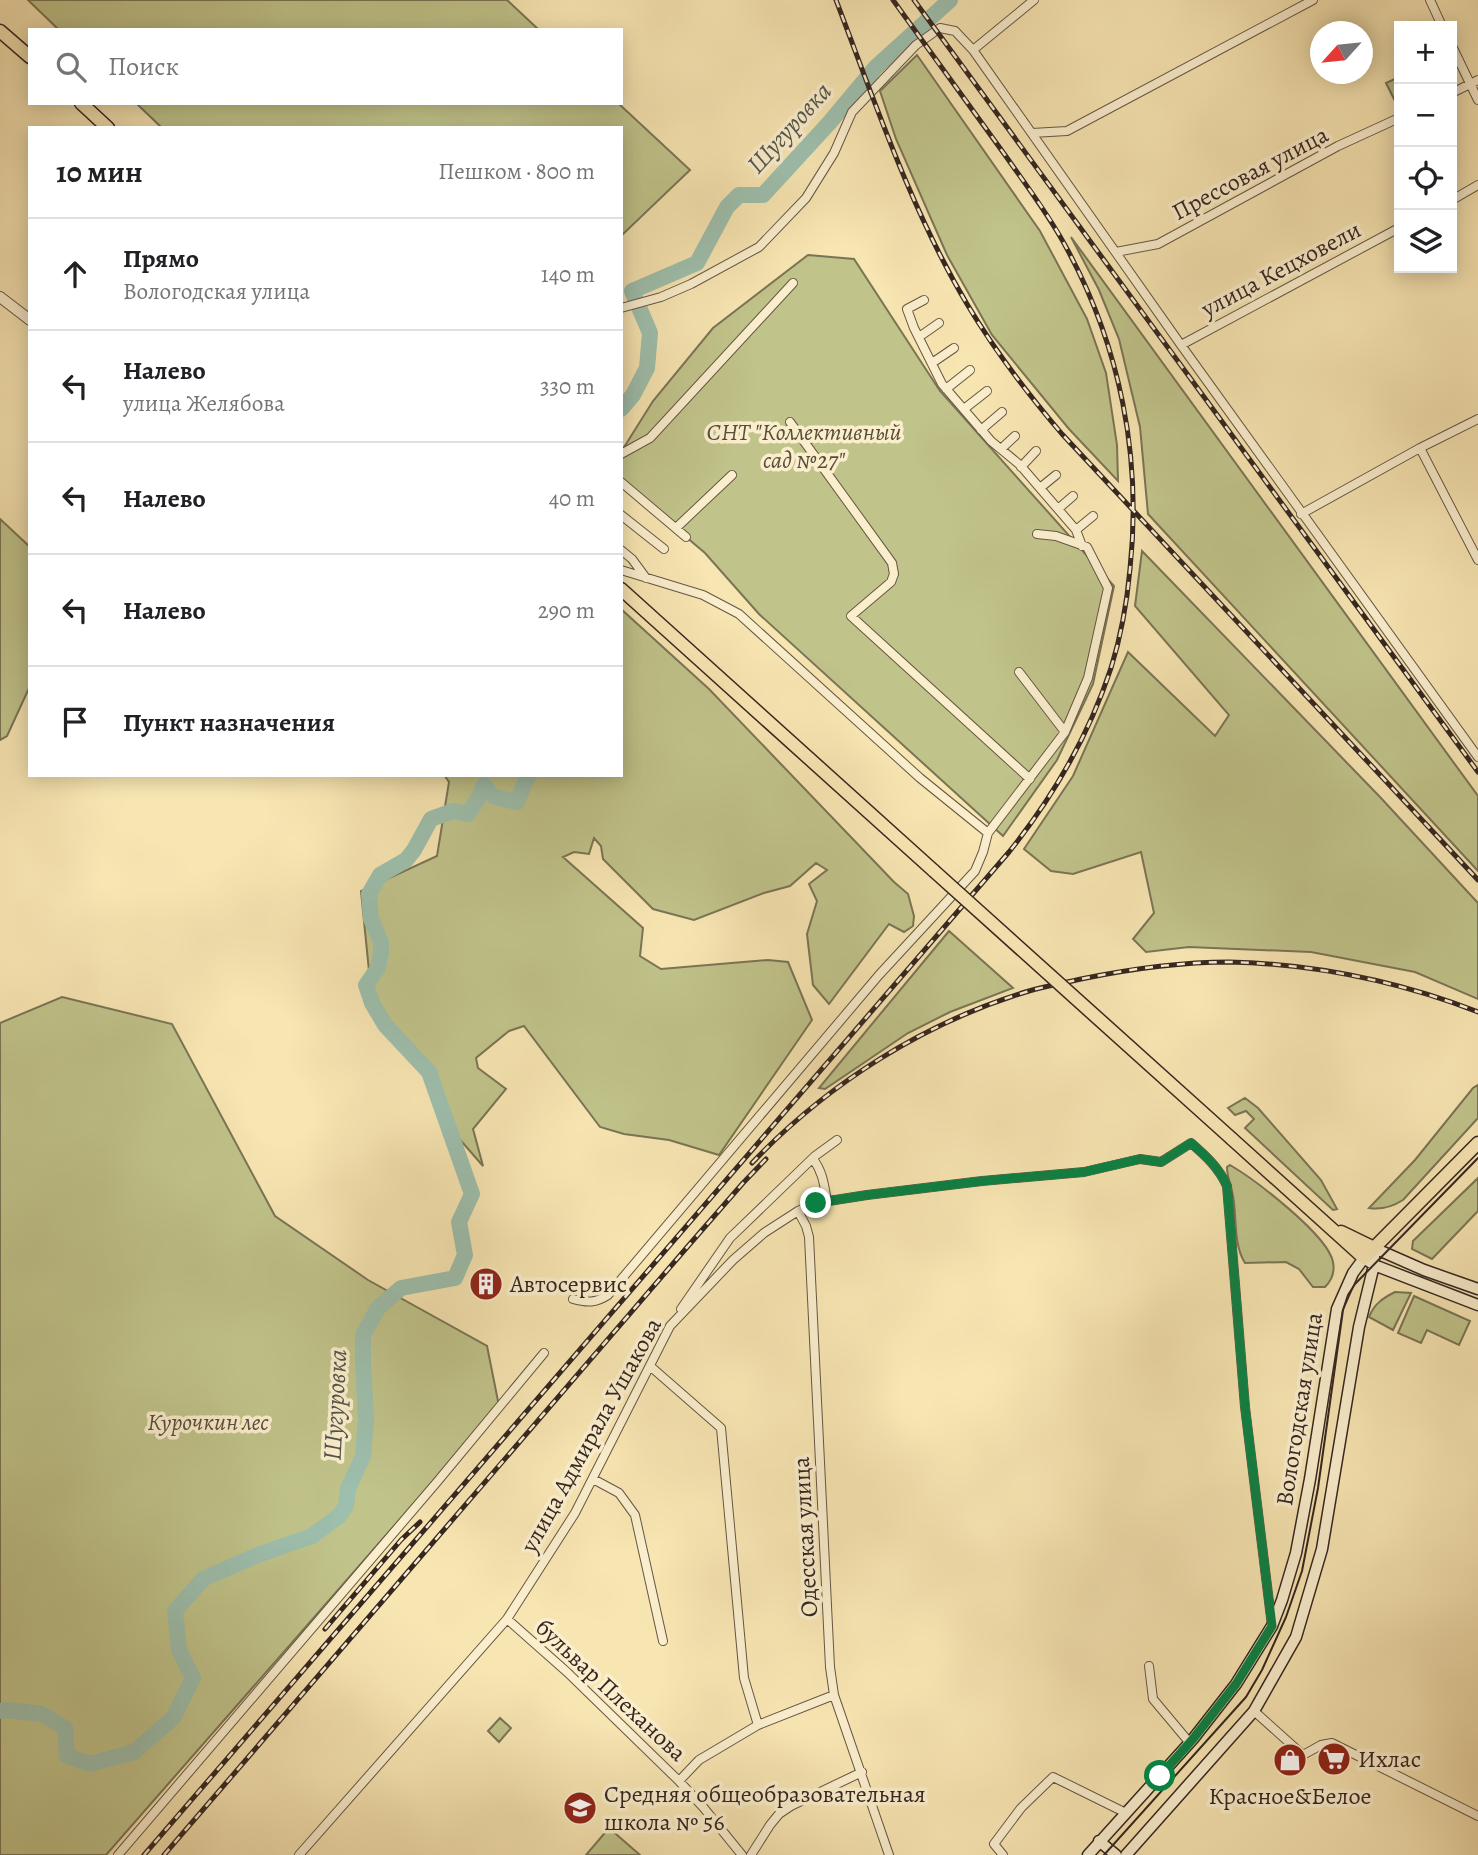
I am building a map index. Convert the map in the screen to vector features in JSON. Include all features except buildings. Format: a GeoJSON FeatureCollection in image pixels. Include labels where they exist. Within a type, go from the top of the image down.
{"type":"FeatureCollection","features":[{"type":"Feature","properties":{"kind":"main road"},"geometry":{"type":"LineString","coordinates":[[0,31],[28,55]]}},
{"type":"Feature","properties":{"kind":"main road"},"geometry":{"type":"LineString","coordinates":[[83,105],[106,126]]}},
{"type":"Feature","properties":{"kind":"main road"},"geometry":{"type":"LineString","coordinates":[[623,591],[1369,1261],[1478,1304]]}},
{"type":"Feature","properties":{"kind":"main road","name":"Вологодская улица"},"geometry":{"type":"LineString","coordinates":[[1126,1855],[1254,1712],[1296,1637],[1322,1549],[1369,1261],[1374,1248],[1478,1143]]}},
{"type":"Feature","properties":{"kind":"main road"},"geometry":{"type":"LineString","coordinates":[[1328,1225],[1424,1270],[1478,1289]]}},
{"type":"Feature","properties":{"kind":"main road","name":"Вологодская улица"},"geometry":{"type":"LineString","coordinates":[[1088,1855],[1189,1742],[1236,1684],[1272,1626],[1283,1600],[1296,1553],[1337,1308],[1353,1273],[1369,1261]]}},
{"type":"Feature","properties":{"kind":"main road"},"geometry":{"type":"LineString","coordinates":[[1099,1841],[1116,1855]]}},
{"type":"Feature","properties":{"kind":"street"},"geometry":{"type":"LineString","coordinates":[[973,50],[1034,0]]}},
{"type":"Feature","properties":{"kind":"street"},"geometry":{"type":"LineString","coordinates":[[1032,133],[1067,131],[1313,0]]}},
{"type":"Feature","properties":{"kind":"street"},"geometry":{"type":"LineString","coordinates":[[1430,0],[1440,21]]}},
{"type":"Feature","properties":{"kind":"street"},"geometry":{"type":"LineString","coordinates":[[625,307],[661,297],[691,284],[759,247],[806,198],[834,153],[852,113],[916,45],[940,28],[955,31],[973,50],[1181,345],[1478,757]]}},
{"type":"Feature","properties":{"kind":"street"},"geometry":{"type":"LineString","coordinates":[[1457,54],[1474,82],[1478,100]]}},
{"type":"Feature","properties":{"kind":"street"},"geometry":{"type":"LineString","coordinates":[[1457,90],[1474,82]]}},
{"type":"Feature","properties":{"kind":"street","name":"Прессовая улица"},"geometry":{"type":"LineString","coordinates":[[1116,252],[1158,244],[1338,146],[1394,119]]}},
{"type":"Feature","properties":{"kind":"street"},"geometry":{"type":"LineString","coordinates":[[1457,197],[1478,186]]}},
{"type":"Feature","properties":{"kind":"street","name":"улица Кецховели"},"geometry":{"type":"LineString","coordinates":[[1181,345],[1394,231]]}},
{"type":"Feature","properties":{"kind":"street"},"geometry":{"type":"LineString","coordinates":[[623,453],[650,438],[793,283]]}},
{"type":"Feature","properties":{"kind":"street"},"geometry":{"type":"LineString","coordinates":[[0,297],[28,318]]}},
{"type":"Feature","properties":{"kind":"street"},"geometry":{"type":"LineString","coordinates":[[924,300],[906,309],[946,389],[981,430],[1040,488],[1076,530],[1082,545]]}},
{"type":"Feature","properties":{"kind":"street"},"geometry":{"type":"LineString","coordinates":[[919,337],[939,323]]}},
{"type":"Feature","properties":{"kind":"street"},"geometry":{"type":"LineString","coordinates":[[932,363],[954,348]]}},
{"type":"Feature","properties":{"kind":"street"},"geometry":{"type":"LineString","coordinates":[[946,389],[970,370]]}},
{"type":"Feature","properties":{"kind":"street"},"geometry":{"type":"LineString","coordinates":[[964,409],[987,391]]}},
{"type":"Feature","properties":{"kind":"street"},"geometry":{"type":"LineString","coordinates":[[981,430],[1002,412]]}},
{"type":"Feature","properties":{"kind":"street"},"geometry":{"type":"LineString","coordinates":[[1301,513],[1478,419]]}},
{"type":"Feature","properties":{"kind":"street"},"geometry":{"type":"LineString","coordinates":[[790,422],[892,563],[894,574],[891,582],[851,616],[1030,779]]}},
{"type":"Feature","properties":{"kind":"street"},"geometry":{"type":"LineString","coordinates":[[1001,449],[1015,436]]}},
{"type":"Feature","properties":{"kind":"street"},"geometry":{"type":"LineString","coordinates":[[1420,448],[1478,560]]}},
{"type":"Feature","properties":{"kind":"street"},"geometry":{"type":"LineString","coordinates":[[1021,467],[1036,451]]}},
{"type":"Feature","properties":{"kind":"street"},"geometry":{"type":"LineString","coordinates":[[676,528],[732,475]]}},
{"type":"Feature","properties":{"kind":"street"},"geometry":{"type":"LineString","coordinates":[[1040,488],[1056,475]]}},
{"type":"Feature","properties":{"kind":"street"},"geometry":{"type":"LineString","coordinates":[[623,484],[686,537]]}},
{"type":"Feature","properties":{"kind":"street"},"geometry":{"type":"LineString","coordinates":[[1058,509],[1073,496]]}},
{"type":"Feature","properties":{"kind":"street"},"geometry":{"type":"LineString","coordinates":[[1076,530],[1093,516]]}},
{"type":"Feature","properties":{"kind":"street"},"geometry":{"type":"LineString","coordinates":[[623,517],[664,549]]}},
{"type":"Feature","properties":{"kind":"street"},"geometry":{"type":"LineString","coordinates":[[573,1298],[591,1302],[608,1295],[879,975],[975,871],[988,832],[1065,732],[1088,678],[1108,589],[1087,547],[1056,536],[1037,534]]}},
{"type":"Feature","properties":{"kind":"street"},"geometry":{"type":"LineString","coordinates":[[623,552],[632,559],[646,579]]}},
{"type":"Feature","properties":{"kind":"street"},"geometry":{"type":"LineString","coordinates":[[623,571],[704,596],[739,614],[920,778],[988,832]]}},
{"type":"Feature","properties":{"kind":"street"},"geometry":{"type":"LineString","coordinates":[[1019,672],[1065,732]]}},
{"type":"Feature","properties":{"kind":"street"},"geometry":{"type":"LineString","coordinates":[[670,1326],[730,1238],[813,1159],[837,1140]]}},
{"type":"Feature","properties":{"kind":"street","name":"улица Адмирала Ушакова"},"geometry":{"type":"LineString","coordinates":[[299,1855],[507,1619],[575,1513],[670,1326],[733,1260],[764,1233],[816,1203],[982,1181],[1084,1172],[1140,1159],[1161,1162],[1191,1143],[1209,1159],[1227,1186],[1245,1407],[1272,1626]]}},
{"type":"Feature","properties":{"kind":"street"},"geometry":{"type":"LineString","coordinates":[[813,1159],[823,1176],[827,1201]]}},
{"type":"Feature","properties":{"kind":"street","name":"Одесская улица"},"geometry":{"type":"LineString","coordinates":[[799,1211],[809,1237],[830,1667],[834,1695],[889,1855]]}},
{"type":"Feature","properties":{"kind":"street"},"geometry":{"type":"LineString","coordinates":[[118,1855],[544,1353]]}},
{"type":"Feature","properties":{"kind":"street"},"geometry":{"type":"LineString","coordinates":[[650,1366],[721,1428],[744,1678],[758,1725]]}},
{"type":"Feature","properties":{"kind":"street"},"geometry":{"type":"LineString","coordinates":[[593,1479],[620,1493],[635,1515],[663,1641]]}},
{"type":"Feature","properties":{"kind":"street","name":"бульвар Плеханова"},"geometry":{"type":"LineString","coordinates":[[507,1619],[567,1672],[679,1781],[742,1855]]}},
{"type":"Feature","properties":{"kind":"street"},"geometry":{"type":"LineString","coordinates":[[1149,1666],[1153,1699],[1189,1742]]}},
{"type":"Feature","properties":{"kind":"street"},"geometry":{"type":"LineString","coordinates":[[679,1781],[699,1760],[758,1725],[834,1695]]}},
{"type":"Feature","properties":{"kind":"street"},"geometry":{"type":"LineString","coordinates":[[1254,1712],[1303,1755],[1321,1745],[1332,1743],[1478,1815]]}},
{"type":"Feature","properties":{"kind":"street"},"geometry":{"type":"LineString","coordinates":[[751,1855],[779,1814],[862,1772]]}},
{"type":"Feature","properties":{"kind":"street"},"geometry":{"type":"LineString","coordinates":[[1003,1855],[994,1844],[1021,1808],[1053,1777],[1126,1813]]}},
{"type":"Feature","properties":{"kind":"green space"},"geometry":{"type":"Polygon","coordinates":[[[28,0],[507,0],[537,28],[57,28],[28,0]]]}},
{"type":"Feature","properties":{"kind":"green space"},"geometry":{"type":"Polygon","coordinates":[[[917,55],[1040,231],[1087,319],[1106,373],[1117,445],[1118,481],[1069,429],[992,335],[947,255],[896,139],[880,91],[917,55]]]}},
{"type":"Feature","properties":{"kind":"green space"},"geometry":{"type":"Polygon","coordinates":[[[1394,79],[1394,99],[1386,83],[1394,79]]]}},
{"type":"Feature","properties":{"kind":"green space"},"geometry":{"type":"Polygon","coordinates":[[[138,105],[620,105],[690,170],[623,234],[623,126],[160,126],[138,105]]]}},
{"type":"Feature","properties":{"kind":"green space"},"geometry":{"type":"Polygon","coordinates":[[[1071,237],[1478,796],[1478,871],[1148,514],[1140,427],[1119,339],[1099,290],[1071,237]]]}},
{"type":"Feature","properties":{"kind":"green space","name":"СНТ \"Коллективный сад №27\""},"geometry":{"type":"Polygon","coordinates":[[[808,255],[854,259],[940,391],[1114,586],[1093,684],[1057,760],[1003,836],[759,614],[705,553],[623,484],[623,449],[653,401],[713,328],[808,255]]]}},
{"type":"Feature","properties":{"kind":"green space"},"geometry":{"type":"Polygon","coordinates":[[[0,519],[28,545],[28,690],[7,736],[0,740],[0,519]]]}},
{"type":"Feature","properties":{"kind":"green space"},"geometry":{"type":"Polygon","coordinates":[[[1142,551],[1380,797],[1478,903],[1478,999],[1415,972],[1311,952],[1189,947],[1146,952],[1133,939],[1154,913],[1141,852],[1073,874],[1051,871],[1024,849],[1073,776],[1128,652],[1215,736],[1229,715],[1135,606],[1142,551]]]}},
{"type":"Feature","properties":{"kind":"green space"},"geometry":{"type":"Polygon","coordinates":[[[623,611],[709,689],[908,894],[914,916],[913,926],[904,932],[889,924],[829,1004],[813,985],[807,934],[817,901],[809,884],[827,870],[816,863],[790,886],[694,920],[653,909],[603,859],[601,846],[594,838],[589,854],[574,852],[563,857],[643,928],[640,956],[661,969],[768,960],[788,962],[812,1020],[719,1155],[669,1140],[624,1134],[600,1127],[524,1026],[509,1031],[476,1058],[478,1068],[506,1089],[473,1129],[483,1166],[448,1126],[425,1058],[401,1050],[371,991],[361,891],[437,856],[449,782],[445,777],[623,777],[623,611]]]}},
{"type":"Feature","properties":{"kind":"green space"},"geometry":{"type":"Polygon","coordinates":[[[949,931],[1013,988],[950,1012],[908,1033],[825,1089],[819,1088],[949,931]]]}},
{"type":"Feature","properties":{"kind":"green space","name":"Курочкин лес"},"geometry":{"type":"Polygon","coordinates":[[[62,997],[172,1024],[275,1216],[368,1280],[487,1346],[499,1406],[106,1855],[0,1855],[0,1023],[62,997]]]}},
{"type":"Feature","properties":{"kind":"green space"},"geometry":{"type":"Polygon","coordinates":[[[1478,1085],[1478,1118],[1403,1200],[1387,1207],[1369,1208],[1415,1160],[1478,1085]]]}},
{"type":"Feature","properties":{"kind":"green space"},"geometry":{"type":"Polygon","coordinates":[[[1245,1098],[1258,1108],[1321,1180],[1337,1209],[1333,1210],[1245,1128],[1254,1119],[1246,1111],[1235,1115],[1228,1108],[1245,1098]]]}},
{"type":"Feature","properties":{"kind":"green space"},"geometry":{"type":"Polygon","coordinates":[[[1230,1165],[1272,1195],[1318,1237],[1334,1266],[1332,1276],[1325,1287],[1313,1287],[1299,1269],[1286,1262],[1245,1263],[1237,1239],[1234,1204],[1227,1171],[1230,1165]]]}},
{"type":"Feature","properties":{"kind":"green space"},"geometry":{"type":"Polygon","coordinates":[[[1478,1178],[1478,1211],[1432,1259],[1412,1249],[1413,1241],[1478,1178]]]}},
{"type":"Feature","properties":{"kind":"green space"},"geometry":{"type":"Polygon","coordinates":[[[1395,1292],[1411,1293],[1393,1330],[1369,1317],[1379,1302],[1395,1292]]]}},
{"type":"Feature","properties":{"kind":"green space"},"geometry":{"type":"Polygon","coordinates":[[[1414,1296],[1470,1321],[1459,1345],[1427,1330],[1421,1343],[1398,1333],[1414,1296]]]}},
{"type":"Feature","properties":{"kind":"green space"},"geometry":{"type":"Polygon","coordinates":[[[500,1718],[511,1728],[499,1742],[488,1731],[500,1718]]]}},
{"type":"Feature","properties":{"kind":"green space"},"geometry":{"type":"Polygon","coordinates":[[[609,1828],[640,1855],[586,1855],[609,1828]]]}},
{"type":"Feature","properties":{"kind":"waterway","name":"Шугуровка"},"geometry":{"type":"LineString","coordinates":[[623,407],[633,395],[647,368],[650,333],[632,291],[697,263],[727,207],[739,195],[763,195],[876,67],[950,0]]}},
{"type":"Feature","properties":{"kind":"waterway","name":"Шугуровка"},"geometry":{"type":"LineString","coordinates":[[0,1711],[42,1714],[65,1728],[67,1756],[90,1764],[134,1752],[173,1718],[193,1678],[179,1650],[175,1611],[203,1579],[255,1556],[312,1536],[339,1516],[346,1506],[348,1489],[363,1456],[366,1420],[363,1335],[378,1308],[401,1288],[455,1278],[465,1255],[459,1222],[472,1194],[429,1072],[385,1025],[372,1003],[366,985],[378,968],[381,942],[371,919],[369,894],[380,875],[406,860],[431,819],[453,811],[468,814],[484,785],[494,797],[517,802],[527,777]]}},
{"type":"Feature","properties":{"kind":"tram line"},"geometry":{"type":"LineString","coordinates":[[1104,1855],[1246,1697],[1262,1670],[1286,1617],[1302,1571],[1318,1488],[1343,1310],[1348,1295],[1355,1284],[1478,1158]]}},
{"type":"Feature","properties":{"kind":"railway"},"geometry":{"type":"LineString","coordinates":[[836,0],[895,155],[928,231],[967,304],[1012,371],[1062,434],[1478,880]]}},
{"type":"Feature","properties":{"kind":"railway"},"geometry":{"type":"LineString","coordinates":[[144,1855],[1009,852],[1055,787],[1081,741],[1102,693],[1115,656],[1123,619],[1133,527],[1129,444],[1113,363],[1085,285],[1052,223],[893,0]]}},
{"type":"Feature","properties":{"kind":"railway"},"geometry":{"type":"LineString","coordinates":[[914,0],[1478,772]]}},
{"type":"Feature","properties":{"kind":"railway"},"geometry":{"type":"LineString","coordinates":[[752,1163],[812,1107],[845,1082],[915,1038],[990,1004],[1035,989],[1081,979],[1173,965],[1210,962],[1261,963],[1355,976],[1417,991],[1478,1012]]}},
{"type":"Feature","properties":{"kind":"railway"},"geometry":{"type":"LineString","coordinates":[[164,1855],[766,1159]]}},
{"type":"Feature","properties":{"kind":"railway"},"geometry":{"type":"LineString","coordinates":[[325,1629],[401,1540],[420,1522]]}},
{"type":"Feature","properties":{"kind":"place","name":"Автосервис"},"geometry":{"type":"Point","coordinates":[486,1284]}},
{"type":"Feature","properties":{"kind":"place","name":"Ихлас"},"geometry":{"type":"Point","coordinates":[1334,1759]}},
{"type":"Feature","properties":{"kind":"place","name":"Красное&Белое"},"geometry":{"type":"Point","coordinates":[1290,1760]}},
{"type":"Feature","properties":{"kind":"place","name":"Средняя общеобразовательная школа № 56"},"geometry":{"type":"Point","coordinates":[580,1808]}},
{"type":"Feature","properties":{"kind":"route"},"geometry":{"type":"LineString","coordinates":[[816,1203],[982,1181],[1084,1172],[1140,1159],[1161,1162],[1191,1143],[1222,1175],[1227,1186],[1245,1407],[1272,1626],[1236,1684],[1160,1776]]}}]}
